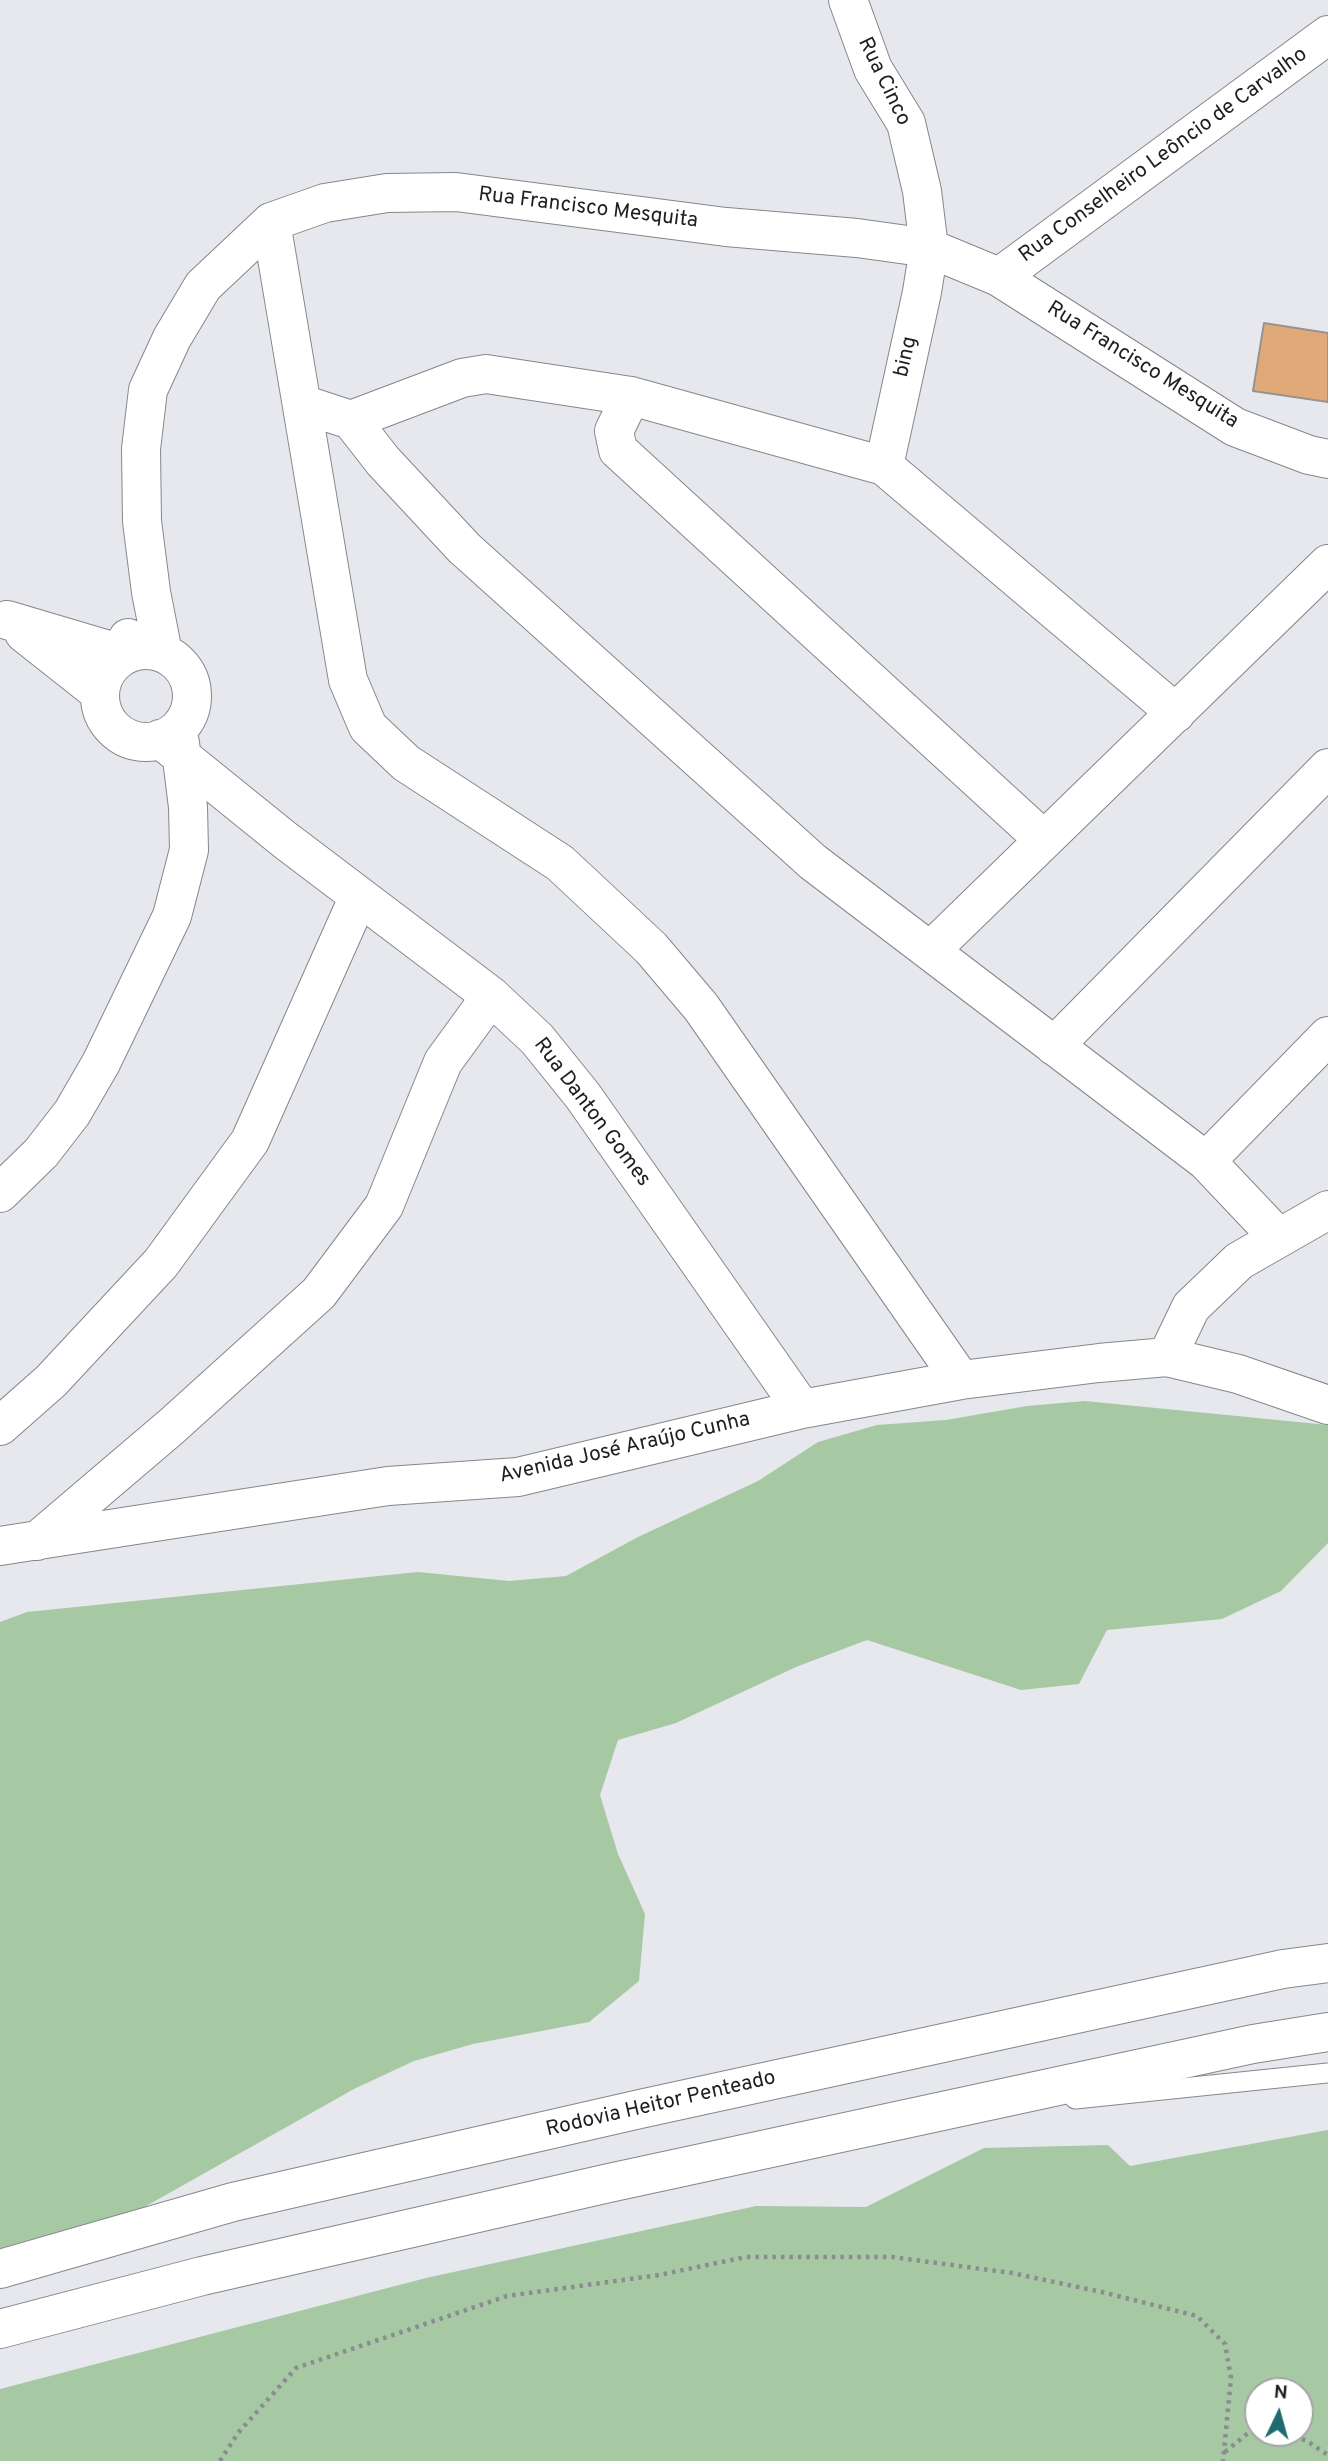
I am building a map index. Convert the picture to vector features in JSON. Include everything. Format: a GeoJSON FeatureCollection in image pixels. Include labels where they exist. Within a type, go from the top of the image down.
{"type":"FeatureCollection","features":[{"type":"Feature","properties":{"kind":"street","name":"Rua Cinco"},"geometry":{"type":"LineString","coordinates":[[848,0],[873,69],[906,123],[922,191],[929,248]]}},
{"type":"Feature","properties":{"kind":"street","name":"Rua Conselheiro Leôncio de Carvalho"},"geometry":{"type":"LineString","coordinates":[[999,277],[1328,35]]}},
{"type":"Feature","properties":{"kind":"street","name":"Rua Francisco Mesquita"},"geometry":{"type":"LineString","coordinates":[[163,653],[142,522],[141,449],[148,390],[172,338],[203,286],[271,222],[325,202],[387,193],[456,192],[726,227],[857,238],[929,248],[999,277],[1235,427],[1309,455],[1328,459]]}},
{"type":"Feature","properties":{"kind":"street"},"geometry":{"type":"LineString","coordinates":[[271,222],[348,680],[368,727],[406,763],[560,863],[651,948],[701,1007],[961,1380]]}},
{"type":"Feature","properties":{"kind":"street","name":"bing"},"geometry":{"type":"LineString","coordinates":[[884,466],[929,248]]}},
{"type":"Feature","properties":{"kind":"street"},"geometry":{"type":"LineString","coordinates":[[351,420],[462,377],[486,374],[631,396],[884,466],[1176,713]]}},
{"type":"Feature","properties":{"kind":"street"},"geometry":{"type":"LineString","coordinates":[[631,396],[614,432],[618,450],[1044,840]]}},
{"type":"Feature","properties":{"kind":"street"},"geometry":{"type":"LineString","coordinates":[[302,404],[351,420],[383,461],[464,548],[813,862],[1206,1161],[1278,1237]]}},
{"type":"Feature","properties":{"kind":"street"},"geometry":{"type":"LineString","coordinates":[[125,655],[146,550]]}},
{"type":"Feature","properties":{"kind":"street"},"geometry":{"type":"LineString","coordinates":[[930,951],[1328,564]]}},
{"type":"Feature","properties":{"kind":"street"},"geometry":{"type":"LineString","coordinates":[[3,617],[125,655]]}},
{"type":"Feature","properties":{"kind":"street"},"geometry":{"type":"LineString","coordinates":[[3,617],[100,693]]}},
{"type":"Feature","properties":{"kind":"street"},"geometry":{"type":"LineString","coordinates":[[0,1193],[41,1153],[72,1113],[101,1063],[172,916],[189,850],[188,807],[173,742],[189,713],[191,685],[185,670],[163,653],[144,649],[115,661],[105,674],[100,693],[106,719],[128,738],[142,742],[173,742]]}},
{"type":"Feature","properties":{"kind":"street","name":"Rua Danton Gomes"},"geometry":{"type":"LineString","coordinates":[[173,742],[285,840],[491,996],[537,1039],[583,1096],[802,1409]]}},
{"type":"Feature","properties":{"kind":"street"},"geometry":{"type":"LineString","coordinates":[[1054,1046],[1328,768]]}},
{"type":"Feature","properties":{"kind":"street"},"geometry":{"type":"LineString","coordinates":[[0,1426],[51,1381],[161,1264],[250,1141],[359,896]]}},
{"type":"Feature","properties":{"kind":"street"},"geometry":{"type":"LineString","coordinates":[[18,1543],[172,1426],[319,1293],[384,1206],[443,1062],[491,996]]}},
{"type":"Feature","properties":{"kind":"street"},"geometry":{"type":"LineString","coordinates":[[1206,1161],[1328,1036]]}},
{"type":"Feature","properties":{"kind":"street"},"geometry":{"type":"LineString","coordinates":[[1167,1357],[1191,1307],[1239,1261],[1328,1210]]}},
{"type":"Feature","properties":{"kind":"street","name":"Avenida José Araújo Cunha"},"geometry":{"type":"LineString","coordinates":[[18,1543],[388,1486],[518,1477],[802,1409],[961,1380],[1167,1357],[1238,1374],[1328,1405]]}},
{"type":"Feature","properties":{"kind":"street","name":"Rodovia Heitor Penteado"},"geometry":{"type":"LineString","coordinates":[[0,2269],[260,2196],[667,2103],[1283,1969],[1328,1963]]}},
{"type":"Feature","properties":{"kind":"street"},"geometry":{"type":"LineString","coordinates":[[0,2329],[202,2276],[609,2183],[1253,2043],[1328,2032]]}},
{"type":"Feature","properties":{"kind":"lane"},"geometry":{"type":"LineString","coordinates":[[920,2115],[1328,2073]]}},
{"type":"Feature","properties":{"kind":"path"},"geometry":{"type":"LineString","coordinates":[[220,2461],[238,2433],[296,2368],[507,2296],[659,2274],[746,2257],[892,2257],[932,2262],[1012,2273],[1197,2316],[1225,2344],[1231,2378],[1223,2461]]}},
{"type":"Feature","properties":{"kind":"path"},"geometry":{"type":"LineString","coordinates":[[1224,2452],[1244,2436]]}},
{"type":"Feature","properties":{"kind":"green space"},"geometry":{"type":"Polygon","coordinates":[[[1085,1401],[1328,1425],[1328,1543],[1281,1591],[1222,1619],[1107,1630],[1079,1684],[1021,1690],[867,1640],[796,1667],[676,1723],[618,1740],[600,1795],[618,1854],[645,1914],[639,1981],[589,2022],[473,2044],[414,2061],[354,2089],[29,2272],[0,2269],[0,1622],[27,1612],[418,1572],[509,1581],[566,1576],[638,1537],[758,1481],[818,1442],[877,1425],[946,1420],[1027,1406],[1085,1401]]]}},
{"type":"Feature","properties":{"kind":"green space"},"geometry":{"type":"Polygon","coordinates":[[[1328,2130],[1328,2461],[0,2461],[0,2389],[426,2278],[756,2206],[866,2207],[984,2148],[1108,2145],[1130,2166],[1328,2130]]]}},
{"type":"Feature","properties":{"kind":"building"},"geometry":{"type":"Polygon","coordinates":[[[1264,323],[1328,333],[1328,402],[1253,391],[1264,323]]]}}]}
